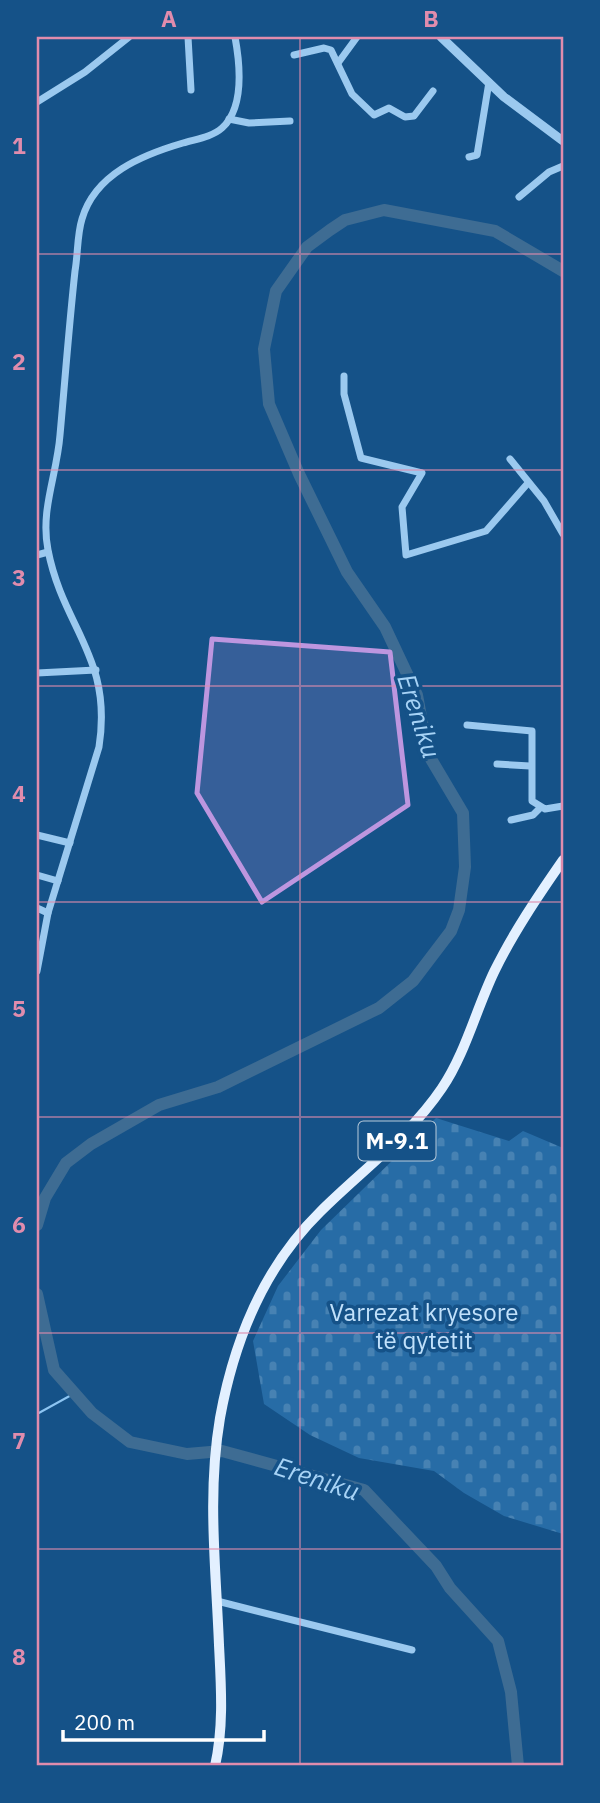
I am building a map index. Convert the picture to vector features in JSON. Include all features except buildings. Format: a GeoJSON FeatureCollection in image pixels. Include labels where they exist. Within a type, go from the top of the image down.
{"type":"FeatureCollection","features":[{"type":"Feature","properties":{"kind":"main road","name":"M-9.1"},"geometry":{"type":"LineString","coordinates":[[215,1766],[221,1731],[221,1700],[212,1501],[222,1410],[251,1312],[272,1269],[318,1214],[415,1124],[444,1086],[500,961],[563,860]]}},
{"type":"Feature","properties":{"kind":"street"},"geometry":{"type":"LineString","coordinates":[[37,102],[85,72],[129,37]]}},
{"type":"Feature","properties":{"kind":"street"},"geometry":{"type":"LineString","coordinates":[[188,37],[191,90]]}},
{"type":"Feature","properties":{"kind":"street"},"geometry":{"type":"LineString","coordinates":[[37,971],[48,913],[101,738],[101,692],[96,670],[48,551],[46,506],[60,439],[67,328],[81,220],[89,200],[105,179],[152,152],[213,135],[229,119],[239,94],[235,37]]}},
{"type":"Feature","properties":{"kind":"street"},"geometry":{"type":"LineString","coordinates":[[338,63],[356,37]]}},
{"type":"Feature","properties":{"kind":"street"},"geometry":{"type":"LineString","coordinates":[[441,37],[489,82],[563,141]]}},
{"type":"Feature","properties":{"kind":"street"},"geometry":{"type":"LineString","coordinates":[[294,55],[324,48],[331,50],[352,94],[374,115],[389,108],[405,117],[414,116],[433,91]]}},
{"type":"Feature","properties":{"kind":"street"},"geometry":{"type":"LineString","coordinates":[[469,157],[477,155],[489,82]]}},
{"type":"Feature","properties":{"kind":"street"},"geometry":{"type":"LineString","coordinates":[[229,119],[249,123],[290,121]]}},
{"type":"Feature","properties":{"kind":"street"},"geometry":{"type":"LineString","coordinates":[[519,197],[549,173],[563,166]]}},
{"type":"Feature","properties":{"kind":"street"},"geometry":{"type":"LineString","coordinates":[[344,376],[344,394],[361,458],[422,473],[402,507],[406,555],[486,531],[528,483]]}},
{"type":"Feature","properties":{"kind":"street"},"geometry":{"type":"LineString","coordinates":[[510,459],[544,501],[563,534]]}},
{"type":"Feature","properties":{"kind":"street"},"geometry":{"type":"LineString","coordinates":[[37,555],[48,551]]}},
{"type":"Feature","properties":{"kind":"street"},"geometry":{"type":"LineString","coordinates":[[37,673],[96,670]]}},
{"type":"Feature","properties":{"kind":"street"},"geometry":{"type":"LineString","coordinates":[[467,725],[532,731],[532,801],[540,808]]}},
{"type":"Feature","properties":{"kind":"street"},"geometry":{"type":"LineString","coordinates":[[497,764],[530,766]]}},
{"type":"Feature","properties":{"kind":"street"},"geometry":{"type":"LineString","coordinates":[[511,820],[533,815],[540,808],[563,806]]}},
{"type":"Feature","properties":{"kind":"street"},"geometry":{"type":"LineString","coordinates":[[37,835],[70,843]]}},
{"type":"Feature","properties":{"kind":"street"},"geometry":{"type":"LineString","coordinates":[[37,874],[58,881]]}},
{"type":"Feature","properties":{"kind":"street"},"geometry":{"type":"LineString","coordinates":[[37,908],[48,913]]}},
{"type":"Feature","properties":{"kind":"street"},"geometry":{"type":"LineString","coordinates":[[217,1601],[412,1650]]}},
{"type":"Feature","properties":{"kind":"highlighted area"},"geometry":{"type":"Polygon","coordinates":[[[212,639],[390,652],[408,805],[262,902],[197,793],[212,639]]]}},
{"type":"Feature","properties":{"kind":"green space","name":"Varrezat kryesore të qytetit"},"geometry":{"type":"Polygon","coordinates":[[[436,1118],[509,1141],[523,1131],[563,1148],[563,1534],[504,1516],[464,1493],[434,1471],[359,1458],[310,1435],[264,1404],[253,1341],[278,1286],[321,1230],[436,1118]]]}},
{"type":"Feature","properties":{"kind":"waterway","name":"Ereniku"},"geometry":{"type":"LineString","coordinates":[[37,1225],[45,1198],[66,1163],[91,1144],[159,1105],[218,1087],[379,1008],[413,981],[451,931],[459,910],[465,867],[463,813],[428,754],[417,695],[385,627],[347,572],[299,474],[269,404],[264,349],[276,291],[307,247],[345,220],[384,210],[495,231],[563,271]]}},
{"type":"Feature","properties":{"kind":"waterway","name":"Ereniku"},"geometry":{"type":"LineString","coordinates":[[37,1294],[54,1370],[92,1413],[130,1442],[187,1454],[222,1451],[364,1490],[436,1566],[450,1588],[498,1641],[511,1692],[518,1766]]}},
{"type":"Feature","properties":{"kind":"waterway"},"geometry":{"type":"LineString","coordinates":[[37,1414],[75,1393]]}}]}
